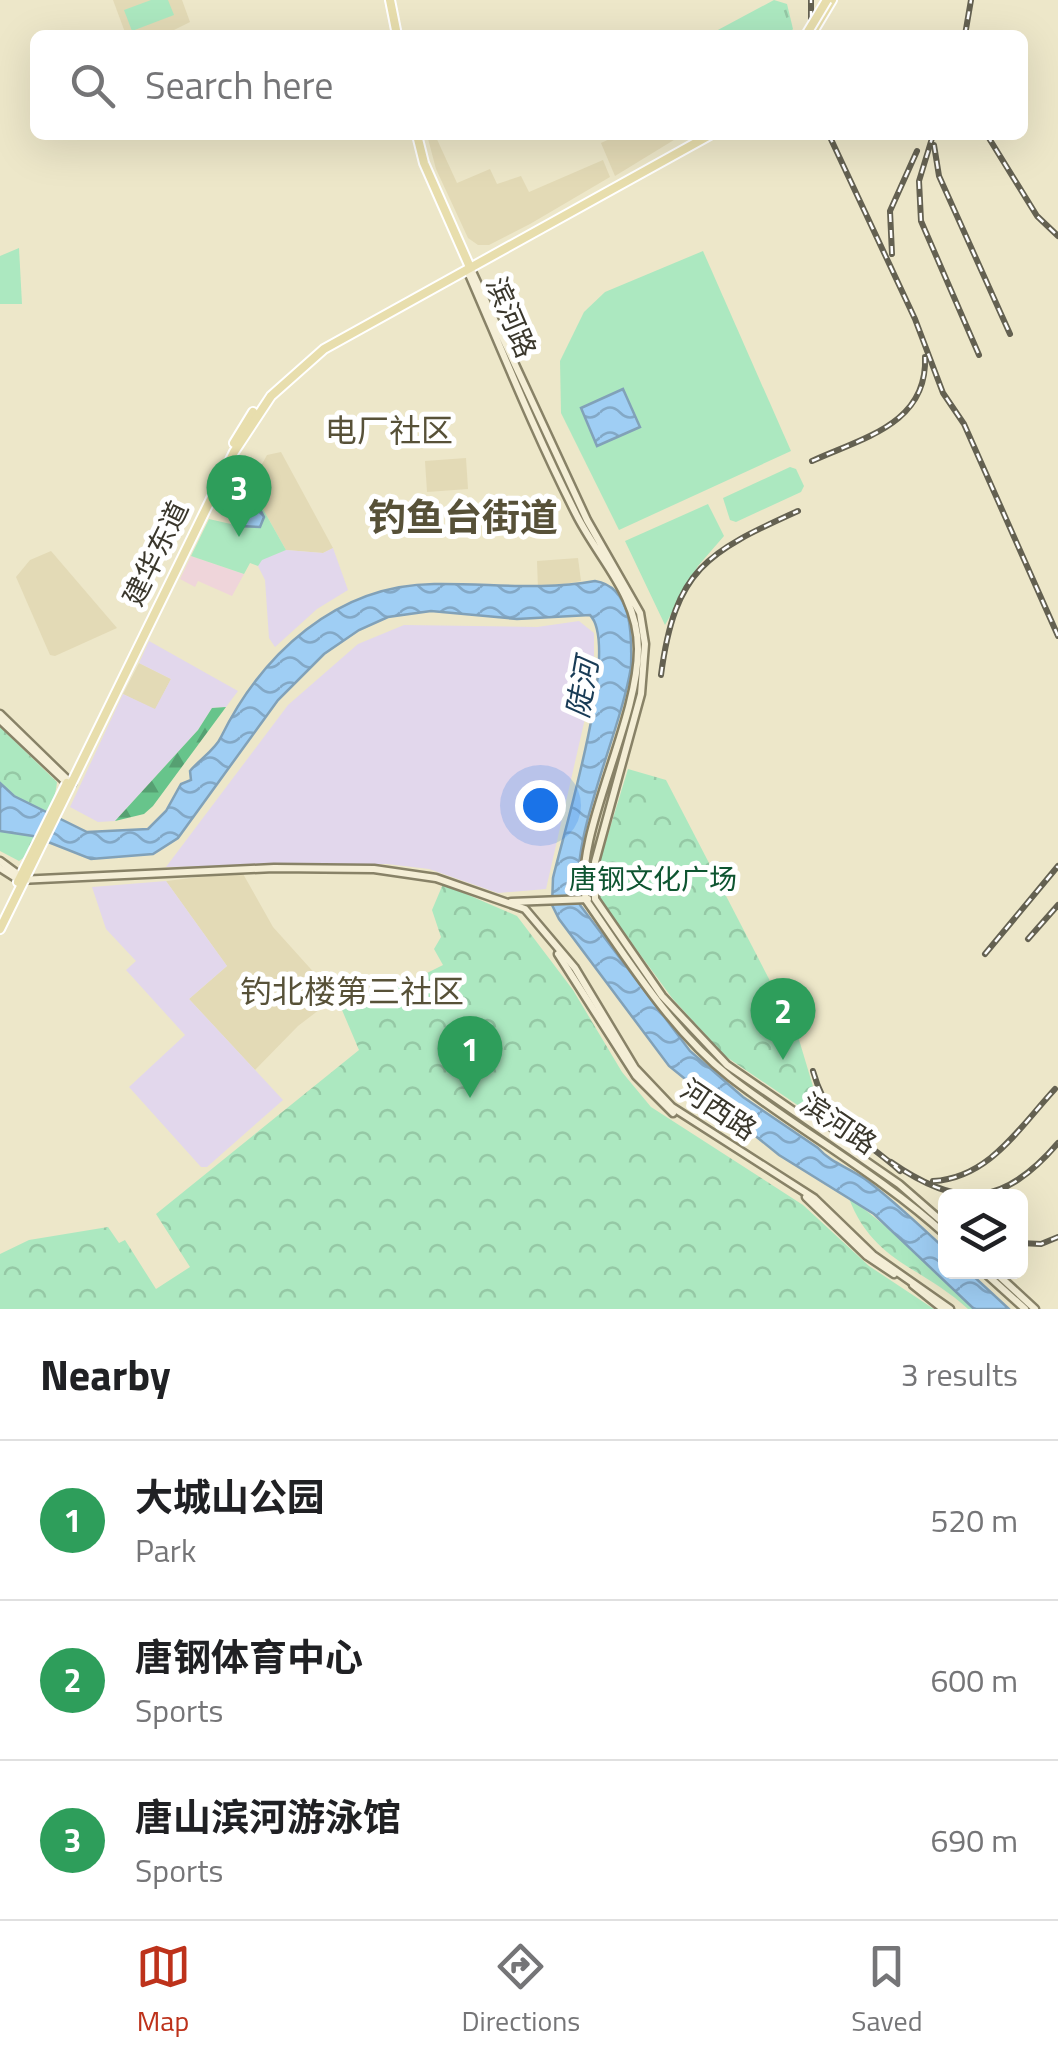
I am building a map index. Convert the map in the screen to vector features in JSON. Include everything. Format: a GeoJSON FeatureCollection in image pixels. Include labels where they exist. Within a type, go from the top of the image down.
{"type":"FeatureCollection","features":[{"type":"Feature","properties":{"kind":"main road"},"geometry":{"type":"LineString","coordinates":[[390,0],[396,30]]}},
{"type":"Feature","properties":{"kind":"main road"},"geometry":{"type":"LineString","coordinates":[[811,30],[830,0]]}},
{"type":"Feature","properties":{"kind":"main road"},"geometry":{"type":"LineString","coordinates":[[418,140],[424,163],[470,268]]}},
{"type":"Feature","properties":{"kind":"main road"},"geometry":{"type":"LineString","coordinates":[[538,228],[691,140]]}},
{"type":"Feature","properties":{"kind":"main road"},"geometry":{"type":"LineString","coordinates":[[538,228],[701,140]]}},
{"type":"Feature","properties":{"kind":"main road","name":"建华东道"},"geometry":{"type":"LineString","coordinates":[[21,878],[239,432],[258,405],[308,355],[538,228]]}},
{"type":"Feature","properties":{"kind":"main road","name":"滨河路"},"geometry":{"type":"LineString","coordinates":[[470,268],[576,516],[634,615],[638,646],[634,696],[591,844],[584,880],[587,900],[659,1002],[714,1062],[877,1177],[938,1228]]}},
{"type":"Feature","properties":{"kind":"main road"},"geometry":{"type":"LineString","coordinates":[[0,717],[70,783]]}},
{"type":"Feature","properties":{"kind":"main road"},"geometry":{"type":"LineString","coordinates":[[0,864],[21,878]]}},
{"type":"Feature","properties":{"kind":"main road","name":"河西路"},"geometry":{"type":"LineString","coordinates":[[21,878],[274,868],[374,870],[436,878],[510,902],[532,914],[575,968],[635,1068],[672,1107],[814,1198],[872,1255],[946,1309]]}},
{"type":"Feature","properties":{"kind":"main road"},"geometry":{"type":"LineString","coordinates":[[0,918],[21,878]]}},
{"type":"Feature","properties":{"kind":"main road"},"geometry":{"type":"LineString","coordinates":[[0,928],[21,878]]}},
{"type":"Feature","properties":{"kind":"main road"},"geometry":{"type":"LineString","coordinates":[[510,902],[587,900]]}},
{"type":"Feature","properties":{"kind":"main road","name":"滨河路"},"geometry":{"type":"LineString","coordinates":[[587,900],[662,996],[727,1065],[875,1167],[938,1218]]}},
{"type":"Feature","properties":{"kind":"main road"},"geometry":{"type":"LineString","coordinates":[[992,1279],[1024,1309]]}},
{"type":"Feature","properties":{"kind":"main road"},"geometry":{"type":"LineString","coordinates":[[1003,1279],[1035,1309]]}},
{"type":"Feature","properties":{"kind":"shaded area"},"geometry":{"type":"Polygon","coordinates":[[[113,0],[182,0],[190,22],[174,30],[124,30],[113,0]]]}},
{"type":"Feature","properties":{"kind":"shaded area"},"geometry":{"type":"Polygon","coordinates":[[[428,140],[437,140],[457,183],[490,169],[497,184],[521,176],[529,192],[603,160],[610,177],[530,224],[489,245],[478,245],[468,238],[436,169],[428,140]]]}},
{"type":"Feature","properties":{"kind":"shaded area"},"geometry":{"type":"Polygon","coordinates":[[[607,140],[674,140],[615,176],[601,143],[607,140]]]}},
{"type":"Feature","properties":{"kind":"shaded area"},"geometry":{"type":"Polygon","coordinates":[[[281,452],[333,548],[323,553],[286,550],[250,486],[267,455],[281,452]]]}},
{"type":"Feature","properties":{"kind":"shaded area"},"geometry":{"type":"Polygon","coordinates":[[[466,458],[468,489],[427,492],[425,461],[466,458]]]}},
{"type":"Feature","properties":{"kind":"shaded area"},"geometry":{"type":"Polygon","coordinates":[[[333,548],[348,590],[317,609],[275,647],[269,638],[265,580],[258,566],[262,559],[286,550],[323,553],[333,548]]]}},
{"type":"Feature","properties":{"kind":"shaded area"},"geometry":{"type":"Polygon","coordinates":[[[51,551],[117,628],[55,656],[50,655],[16,577],[30,560],[51,551]]]}},
{"type":"Feature","properties":{"kind":"shaded area"},"geometry":{"type":"Polygon","coordinates":[[[191,556],[244,574],[232,596],[198,581],[195,587],[180,579],[191,556]]]}},
{"type":"Feature","properties":{"kind":"shaded area"},"geometry":{"type":"Polygon","coordinates":[[[578,558],[581,581],[538,589],[537,561],[578,558]]]}},
{"type":"Feature","properties":{"kind":"shaded area"},"geometry":{"type":"Polygon","coordinates":[[[579,621],[594,633],[594,679],[546,889],[498,893],[429,869],[387,864],[166,867],[288,705],[358,644],[404,625],[537,627],[579,621]]]}},
{"type":"Feature","properties":{"kind":"shaded area"},"geometry":{"type":"Polygon","coordinates":[[[149,641],[238,691],[226,707],[212,708],[198,730],[115,821],[98,822],[70,807],[123,694],[155,709],[171,679],[139,663],[149,641]]]}},
{"type":"Feature","properties":{"kind":"shaded area"},"geometry":{"type":"Polygon","coordinates":[[[139,663],[171,679],[155,710],[123,694],[139,663]]]}},
{"type":"Feature","properties":{"kind":"shaded area"},"geometry":{"type":"Polygon","coordinates":[[[242,872],[273,927],[336,997],[298,1026],[255,1070],[189,999],[227,966],[166,881],[242,872]]]}},
{"type":"Feature","properties":{"kind":"shaded area"},"geometry":{"type":"Polygon","coordinates":[[[166,881],[227,966],[189,999],[283,1100],[207,1167],[201,1167],[129,1087],[185,1035],[126,970],[136,961],[106,929],[92,887],[166,881]]]}},
{"type":"Feature","properties":{"kind":"green space"},"geometry":{"type":"Polygon","coordinates":[[[151,0],[168,0],[174,15],[132,30],[124,10],[151,0]]]}},
{"type":"Feature","properties":{"kind":"green space"},"geometry":{"type":"Polygon","coordinates":[[[774,0],[787,4],[793,29],[792,30],[718,30],[774,0]]]}},
{"type":"Feature","properties":{"kind":"green space"},"geometry":{"type":"Polygon","coordinates":[[[19,248],[22,304],[0,304],[0,256],[19,248]]]}},
{"type":"Feature","properties":{"kind":"green space"},"geometry":{"type":"Polygon","coordinates":[[[703,251],[791,451],[619,530],[561,413],[560,361],[584,312],[605,292],[703,251]]]}},
{"type":"Feature","properties":{"kind":"green space"},"geometry":{"type":"Polygon","coordinates":[[[790,467],[796,469],[804,486],[801,492],[736,522],[730,520],[723,498],[790,467]]]}},
{"type":"Feature","properties":{"kind":"green space"},"geometry":{"type":"Polygon","coordinates":[[[250,486],[286,550],[262,560],[258,566],[250,563],[244,574],[191,556],[209,519],[231,524],[250,486]]]}},
{"type":"Feature","properties":{"kind":"green space"},"geometry":{"type":"Polygon","coordinates":[[[708,504],[724,536],[698,566],[665,625],[625,541],[708,504]]]}},
{"type":"Feature","properties":{"kind":"green space"},"geometry":{"type":"Polygon","coordinates":[[[226,707],[153,806],[144,814],[115,821],[198,730],[212,708],[226,707]]]}},
{"type":"Feature","properties":{"kind":"green space"},"geometry":{"type":"Polygon","coordinates":[[[0,727],[57,782],[44,825],[33,847],[19,861],[0,851],[0,727]]]}},
{"type":"Feature","properties":{"kind":"green space","name":"唐钢文化广场"},"geometry":{"type":"Polygon","coordinates":[[[628,769],[666,780],[797,1033],[824,1123],[725,1056],[672,998],[598,897],[595,877],[628,769]]]}},
{"type":"Feature","properties":{"kind":"green space"},"geometry":{"type":"Polygon","coordinates":[[[443,884],[517,916],[573,990],[622,1072],[651,1107],[803,1205],[869,1266],[934,1309],[0,1309],[0,1254],[29,1240],[108,1227],[119,1243],[125,1240],[156,1289],[190,1267],[156,1214],[359,1050],[342,1010],[396,976],[417,978],[443,965],[434,949],[441,937],[432,910],[443,884]]]}},
{"type":"Feature","properties":{"kind":"green space"},"geometry":{"type":"Polygon","coordinates":[[[848,1196],[921,1255],[938,1272],[938,1279],[945,1279],[974,1309],[968,1309],[884,1250],[858,1218],[848,1196]]]}},
{"type":"Feature","properties":{"kind":"water"},"geometry":{"type":"Polygon","coordinates":[[[623,389],[640,427],[597,446],[581,408],[623,389]]]}},
{"type":"Feature","properties":{"kind":"water"},"geometry":{"type":"Polygon","coordinates":[[[253,496],[264,517],[260,527],[238,526],[253,496]]]}},
{"type":"Feature","properties":{"kind":"water"},"geometry":{"type":"Polygon","coordinates":[[[595,581],[617,593],[628,615],[631,667],[581,851],[580,905],[690,1051],[743,1097],[896,1204],[938,1243],[938,1275],[874,1214],[779,1155],[669,1066],[559,919],[552,905],[553,878],[587,740],[599,663],[598,633],[590,615],[517,619],[431,611],[388,617],[359,630],[324,654],[278,700],[178,838],[153,854],[91,859],[33,836],[0,831],[0,783],[14,796],[87,832],[148,829],[166,811],[181,784],[191,780],[190,771],[215,746],[258,678],[281,652],[334,611],[365,597],[398,587],[434,584],[595,581]]]}},
{"type":"Feature","properties":{"kind":"water"},"geometry":{"type":"Polygon","coordinates":[[[942,1279],[977,1279],[1009,1309],[974,1309],[942,1279]]]}},
{"type":"Feature","properties":{"kind":"railway"},"geometry":{"type":"LineString","coordinates":[[811,0],[811,30]]}},
{"type":"Feature","properties":{"kind":"railway"},"geometry":{"type":"LineString","coordinates":[[966,30],[971,0]]}},
{"type":"Feature","properties":{"kind":"railway"},"geometry":{"type":"LineString","coordinates":[[831,140],[915,319],[943,393],[964,424],[1058,636]]}},
{"type":"Feature","properties":{"kind":"railway"},"geometry":{"type":"LineString","coordinates":[[931,140],[919,181],[921,221],[979,355]]}},
{"type":"Feature","properties":{"kind":"railway"},"geometry":{"type":"LineString","coordinates":[[990,140],[1037,216],[1058,236]]}},
{"type":"Feature","properties":{"kind":"railway"},"geometry":{"type":"LineString","coordinates":[[934,145],[939,176],[1010,334]]}},
{"type":"Feature","properties":{"kind":"railway"},"geometry":{"type":"LineString","coordinates":[[892,254],[890,211],[917,151]]}},
{"type":"Feature","properties":{"kind":"railway"},"geometry":{"type":"LineString","coordinates":[[812,461],[871,436],[904,413],[923,380],[925,357]]}},
{"type":"Feature","properties":{"kind":"railway"},"geometry":{"type":"LineString","coordinates":[[661,675],[676,610],[701,569],[740,539],[798,511]]}},
{"type":"Feature","properties":{"kind":"railway"},"geometry":{"type":"LineString","coordinates":[[985,954],[1058,866]]}},
{"type":"Feature","properties":{"kind":"railway"},"geometry":{"type":"LineString","coordinates":[[1028,939],[1058,905]]}},
{"type":"Feature","properties":{"kind":"railway"},"geometry":{"type":"LineString","coordinates":[[813,1071],[837,1118],[900,1171]]}},
{"type":"Feature","properties":{"kind":"railway"},"geometry":{"type":"LineString","coordinates":[[933,1181],[953,1178],[987,1161],[1055,1089]]}},
{"type":"Feature","properties":{"kind":"railway"},"geometry":{"type":"LineString","coordinates":[[891,1162],[939,1188],[980,1194],[1019,1179],[1058,1143]]}},
{"type":"Feature","properties":{"kind":"railway"},"geometry":{"type":"LineString","coordinates":[[1028,1243],[1041,1244],[1058,1237]]}},
{"type":"Feature","properties":{"kind":"place","name":"唐山滨河游泳馆"},"geometry":{"type":"Point","coordinates":[239,537]}},
{"type":"Feature","properties":{"kind":"place","name":"唐钢体育中心"},"geometry":{"type":"Point","coordinates":[783,1060]}},
{"type":"Feature","properties":{"kind":"place","name":"大城山公园"},"geometry":{"type":"Point","coordinates":[470,1098]}},
{"type":"Feature","properties":{"kind":"district","name":"电厂社区"},"geometry":{"type":"Point","coordinates":[389,430]}},
{"type":"Feature","properties":{"kind":"district","name":"钓鱼台街道"},"geometry":{"type":"Point","coordinates":[463,517]}},
{"type":"Feature","properties":{"kind":"district","name":"钓北楼第三社区"},"geometry":{"type":"Point","coordinates":[352,991]}},
{"type":"Feature","properties":{"kind":"water label","name":"陡河"},"geometry":{"type":"Point","coordinates":[582,688]}}]}
